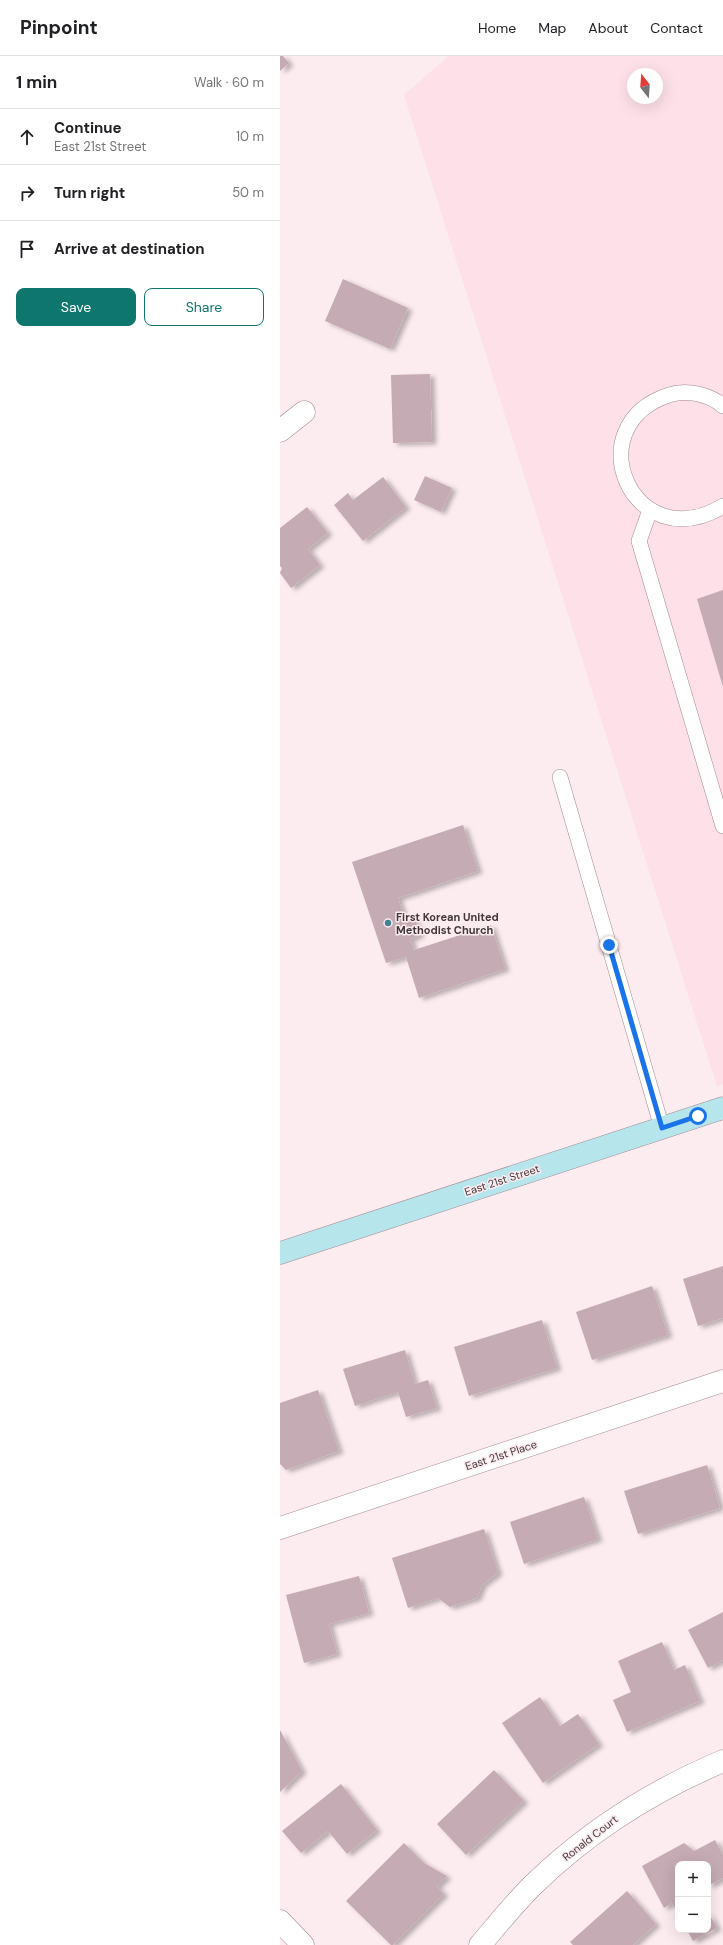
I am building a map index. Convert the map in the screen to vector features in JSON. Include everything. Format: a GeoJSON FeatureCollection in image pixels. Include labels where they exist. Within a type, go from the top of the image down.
{"type":"FeatureCollection","features":[{"type":"Feature","properties":{"kind":"main road","name":"East 21st Street"},"geometry":{"type":"LineString","coordinates":[[280,1253],[723,1108]]}},
{"type":"Feature","properties":{"kind":"street"},"geometry":{"type":"LineString","coordinates":[[280,431],[304,412]]}},
{"type":"Feature","properties":{"kind":"street","name":"East 21st Place"},"geometry":{"type":"LineString","coordinates":[[280,1528],[723,1381]]}},
{"type":"Feature","properties":{"kind":"street","name":"Ronald Court"},"geometry":{"type":"LineString","coordinates":[[480,1945],[532,1886],[585,1840],[656,1792],[723,1761]]}},
{"type":"Feature","properties":{"kind":"street"},"geometry":{"type":"LineString","coordinates":[[280,1921],[303,1945]]}},
{"type":"Feature","properties":{"kind":"lane"},"geometry":{"type":"LineString","coordinates":[[723,406],[718,402],[698,393],[676,393],[654,400],[637,413],[625,432],[620,454],[624,476],[634,495],[650,510],[669,518],[689,519],[708,515],[723,506]]}},
{"type":"Feature","properties":{"kind":"lane"},"geometry":{"type":"LineString","coordinates":[[650,510],[639,541],[723,826]]}},
{"type":"Feature","properties":{"kind":"lane"},"geometry":{"type":"LineString","coordinates":[[560,777],[662,1128]]}},
{"type":"Feature","properties":{"kind":"shaded area"},"geometry":{"type":"Polygon","coordinates":[[[449,56],[723,56],[723,1084],[717,1086],[404,95],[449,56]]]}},
{"type":"Feature","properties":{"kind":"building"},"geometry":{"type":"Polygon","coordinates":[[[280,56],[283,56],[289,63],[280,71],[280,56]]]}},
{"type":"Feature","properties":{"kind":"building"},"geometry":{"type":"Polygon","coordinates":[[[343,279],[408,308],[390,349],[325,321],[343,279]]]}},
{"type":"Feature","properties":{"kind":"building"},"geometry":{"type":"Polygon","coordinates":[[[430,374],[432,442],[393,443],[391,375],[430,374]]]}},
{"type":"Feature","properties":{"kind":"building"},"geometry":{"type":"Polygon","coordinates":[[[425,476],[452,488],[441,512],[414,500],[425,476]]]}},
{"type":"Feature","properties":{"kind":"building"},"geometry":{"type":"Polygon","coordinates":[[[383,477],[406,507],[363,541],[334,505],[348,493],[353,500],[383,477]]]}},
{"type":"Feature","properties":{"kind":"building"},"geometry":{"type":"Polygon","coordinates":[[[307,507],[328,533],[308,549],[320,565],[291,588],[280,573],[282,568],[280,566],[280,528],[307,507]]]}},
{"type":"Feature","properties":{"kind":"building"},"geometry":{"type":"Polygon","coordinates":[[[723,590],[723,687],[697,599],[723,590]]]}},
{"type":"Feature","properties":{"kind":"building"},"geometry":{"type":"Polygon","coordinates":[[[463,825],[478,871],[398,898],[405,920],[414,917],[420,935],[410,939],[414,950],[491,925],[505,969],[419,998],[406,957],[386,963],[352,862],[463,825]]]}},
{"type":"Feature","properties":{"kind":"building"},"geometry":{"type":"Polygon","coordinates":[[[723,1266],[723,1318],[698,1326],[683,1279],[723,1266]]]}},
{"type":"Feature","properties":{"kind":"building"},"geometry":{"type":"Polygon","coordinates":[[[652,1286],[668,1335],[592,1360],[576,1312],[652,1286]]]}},
{"type":"Feature","properties":{"kind":"building"},"geometry":{"type":"Polygon","coordinates":[[[542,1320],[557,1368],[469,1396],[454,1347],[542,1320]]]}},
{"type":"Feature","properties":{"kind":"building"},"geometry":{"type":"Polygon","coordinates":[[[405,1350],[415,1384],[428,1380],[437,1408],[406,1417],[398,1392],[355,1406],[343,1369],[405,1350]]]}},
{"type":"Feature","properties":{"kind":"building"},"geometry":{"type":"Polygon","coordinates":[[[318,1390],[339,1451],[286,1470],[280,1464],[280,1403],[318,1390]]]}},
{"type":"Feature","properties":{"kind":"building"},"geometry":{"type":"Polygon","coordinates":[[[707,1465],[720,1508],[638,1534],[624,1491],[707,1465]]]}},
{"type":"Feature","properties":{"kind":"building"},"geometry":{"type":"Polygon","coordinates":[[[584,1497],[598,1539],[524,1564],[510,1522],[584,1497]]]}},
{"type":"Feature","properties":{"kind":"building"},"geometry":{"type":"Polygon","coordinates":[[[484,1529],[498,1573],[482,1585],[477,1598],[450,1607],[438,1598],[408,1608],[392,1558],[484,1529]]]}},
{"type":"Feature","properties":{"kind":"building"},"geometry":{"type":"Polygon","coordinates":[[[359,1576],[369,1613],[329,1624],[337,1654],[304,1663],[286,1595],[359,1576]]]}},
{"type":"Feature","properties":{"kind":"building"},"geometry":{"type":"Polygon","coordinates":[[[723,1612],[723,1660],[708,1668],[688,1630],[723,1612]]]}},
{"type":"Feature","properties":{"kind":"building"},"geometry":{"type":"Polygon","coordinates":[[[662,1642],[674,1670],[685,1665],[700,1701],[627,1732],[613,1700],[631,1692],[618,1661],[662,1642]]]}},
{"type":"Feature","properties":{"kind":"building"},"geometry":{"type":"Polygon","coordinates":[[[540,1697],[560,1726],[578,1714],[599,1744],[543,1783],[502,1723],[540,1697]]]}},
{"type":"Feature","properties":{"kind":"building"},"geometry":{"type":"Polygon","coordinates":[[[280,1730],[302,1771],[280,1792],[280,1730]]]}},
{"type":"Feature","properties":{"kind":"building"},"geometry":{"type":"Polygon","coordinates":[[[494,1770],[524,1801],[466,1855],[437,1824],[494,1770]]]}},
{"type":"Feature","properties":{"kind":"building"},"geometry":{"type":"Polygon","coordinates":[[[341,1784],[377,1830],[347,1854],[328,1831],[301,1853],[282,1831],[341,1784]]]}},
{"type":"Feature","properties":{"kind":"building"},"geometry":{"type":"Polygon","coordinates":[[[715,1840],[723,1855],[723,1878],[711,1884],[711,1861],[675,1861],[675,1908],[672,1903],[664,1908],[642,1866],[684,1843],[694,1851],[715,1840]]]}},
{"type":"Feature","properties":{"kind":"building"},"geometry":{"type":"Polygon","coordinates":[[[404,1843],[424,1863],[447,1876],[437,1886],[444,1894],[393,1945],[391,1945],[346,1901],[404,1843]]]}},
{"type":"Feature","properties":{"kind":"building"},"geometry":{"type":"Polygon","coordinates":[[[627,1891],[656,1924],[633,1945],[573,1945],[570,1942],[627,1891]]]}},
{"type":"Feature","properties":{"kind":"building"},"geometry":{"type":"Polygon","coordinates":[[[711,1917],[717,1928],[711,1931],[711,1917]]]}},
{"type":"Feature","properties":{"kind":"building"},"geometry":{"type":"Polygon","coordinates":[[[689,1933],[708,1933],[693,1941],[689,1933]]]}},
{"type":"Feature","properties":{"kind":"place","name":"First Korean United Methodist Church"},"geometry":{"type":"Point","coordinates":[388,923]}},
{"type":"Feature","properties":{"kind":"route"},"geometry":{"type":"LineString","coordinates":[[609,945],[662,1128],[698,1116]]}}]}
